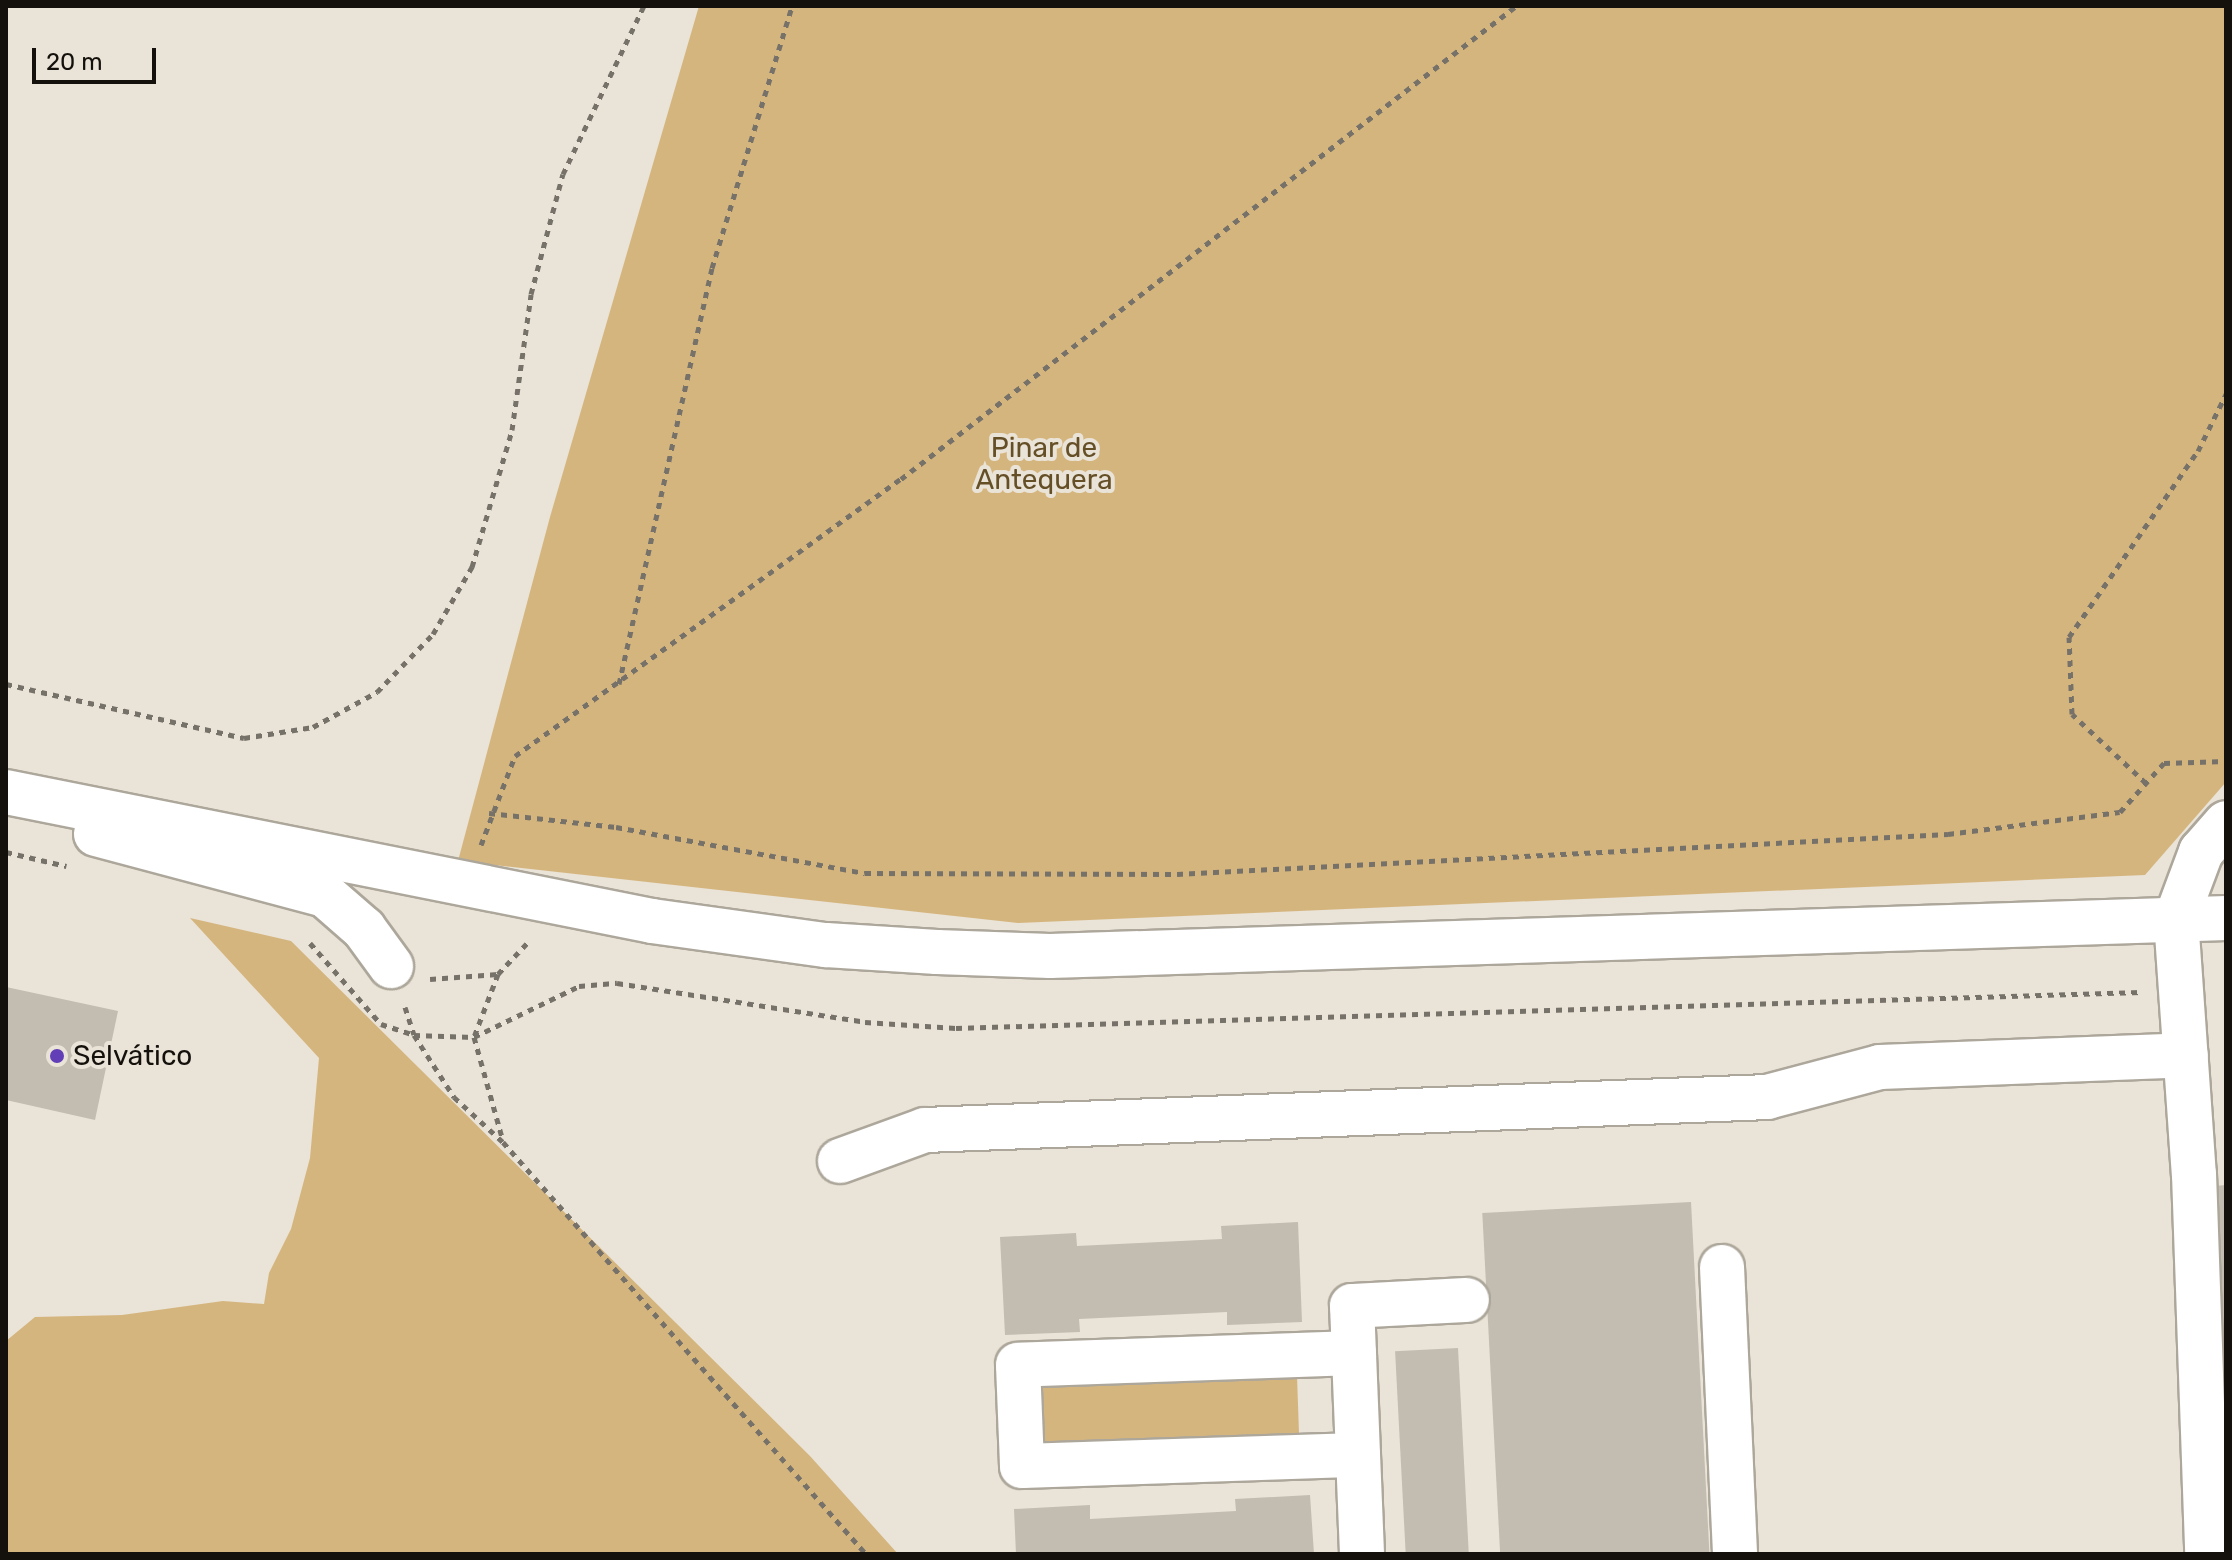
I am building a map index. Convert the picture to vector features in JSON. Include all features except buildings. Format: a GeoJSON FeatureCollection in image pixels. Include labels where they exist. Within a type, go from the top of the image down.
{"type":"FeatureCollection","features":[{"type":"Feature","properties":{"kind":"main road"},"geometry":{"type":"LineString","coordinates":[[6,792],[546,900],[826,945],[1050,956],[2226,918]]}},
{"type":"Feature","properties":{"kind":"main road"},"geometry":{"type":"LineString","coordinates":[[6,805],[158,854],[325,895],[364,929],[391,966]]}},
{"type":"Feature","properties":{"kind":"main road"},"geometry":{"type":"LineString","coordinates":[[2207,1554],[2200,1063],[2176,919],[2201,852],[2226,823]]}},
{"type":"Feature","properties":{"kind":"main road"},"geometry":{"type":"LineString","coordinates":[[840,1161],[925,1130],[1767,1097],[1880,1067],[2200,1063]]}},
{"type":"Feature","properties":{"kind":"main road"},"geometry":{"type":"LineString","coordinates":[[1722,1267],[1735,1554]]}},
{"type":"Feature","properties":{"kind":"main road"},"geometry":{"type":"LineString","coordinates":[[1362,1554],[1352,1306],[1467,1300]]}},
{"type":"Feature","properties":{"kind":"main road"},"geometry":{"type":"LineString","coordinates":[[1354,1353],[1018,1365],[1021,1452],[1022,1466],[1358,1455]]}},
{"type":"Feature","properties":{"kind":"path"},"geometry":{"type":"LineString","coordinates":[[6,684],[244,738],[313,727],[377,692],[433,634],[472,567],[512,430],[531,294],[563,174],[644,6]]}},
{"type":"Feature","properties":{"kind":"path"},"geometry":{"type":"LineString","coordinates":[[619,684],[712,268],[792,6]]}},
{"type":"Feature","properties":{"kind":"path"},"geometry":{"type":"LineString","coordinates":[[470,885],[489,813],[515,756],[901,479],[1516,6]]}},
{"type":"Feature","properties":{"kind":"path"},"geometry":{"type":"LineString","coordinates":[[2146,783],[2072,714],[2069,637],[2198,451],[2226,394]]}},
{"type":"Feature","properties":{"kind":"path"},"geometry":{"type":"LineString","coordinates":[[489,813],[616,827],[865,873],[1177,874],[1948,834],[2120,812],[2164,763],[2226,761]]}},
{"type":"Feature","properties":{"kind":"path"},"geometry":{"type":"LineString","coordinates":[[503,1142],[474,1037],[498,974],[528,943],[546,900]]}},
{"type":"Feature","properties":{"kind":"path"},"geometry":{"type":"LineString","coordinates":[[391,966],[446,982],[498,974]]}},
{"type":"Feature","properties":{"kind":"path"},"geometry":{"type":"LineString","coordinates":[[391,966],[414,1035],[454,1097],[503,1142],[866,1554]]}},
{"type":"Feature","properties":{"kind":"green space","name":"Pinar de Antequera"},"geometry":{"type":"Polygon","coordinates":[[[699,6],[2226,6],[2226,782],[2145,875],[1018,923],[458,861],[550,517],[699,6]]]}},
{"type":"Feature","properties":{"kind":"green space"},"geometry":{"type":"Polygon","coordinates":[[[190,918],[291,941],[810,1456],[898,1554],[6,1554],[6,1341],[35,1317],[122,1315],[223,1301],[264,1304],[269,1273],[291,1229],[310,1158],[319,1058],[190,918]]]}},
{"type":"Feature","properties":{"kind":"green space"},"geometry":{"type":"Polygon","coordinates":[[[1297,1376],[1299,1436],[1036,1445],[1034,1385],[1297,1376]]]}},
{"type":"Feature","properties":{"kind":"place","name":"Selvático"},"geometry":{"type":"Point","coordinates":[57,1056]}}]}
